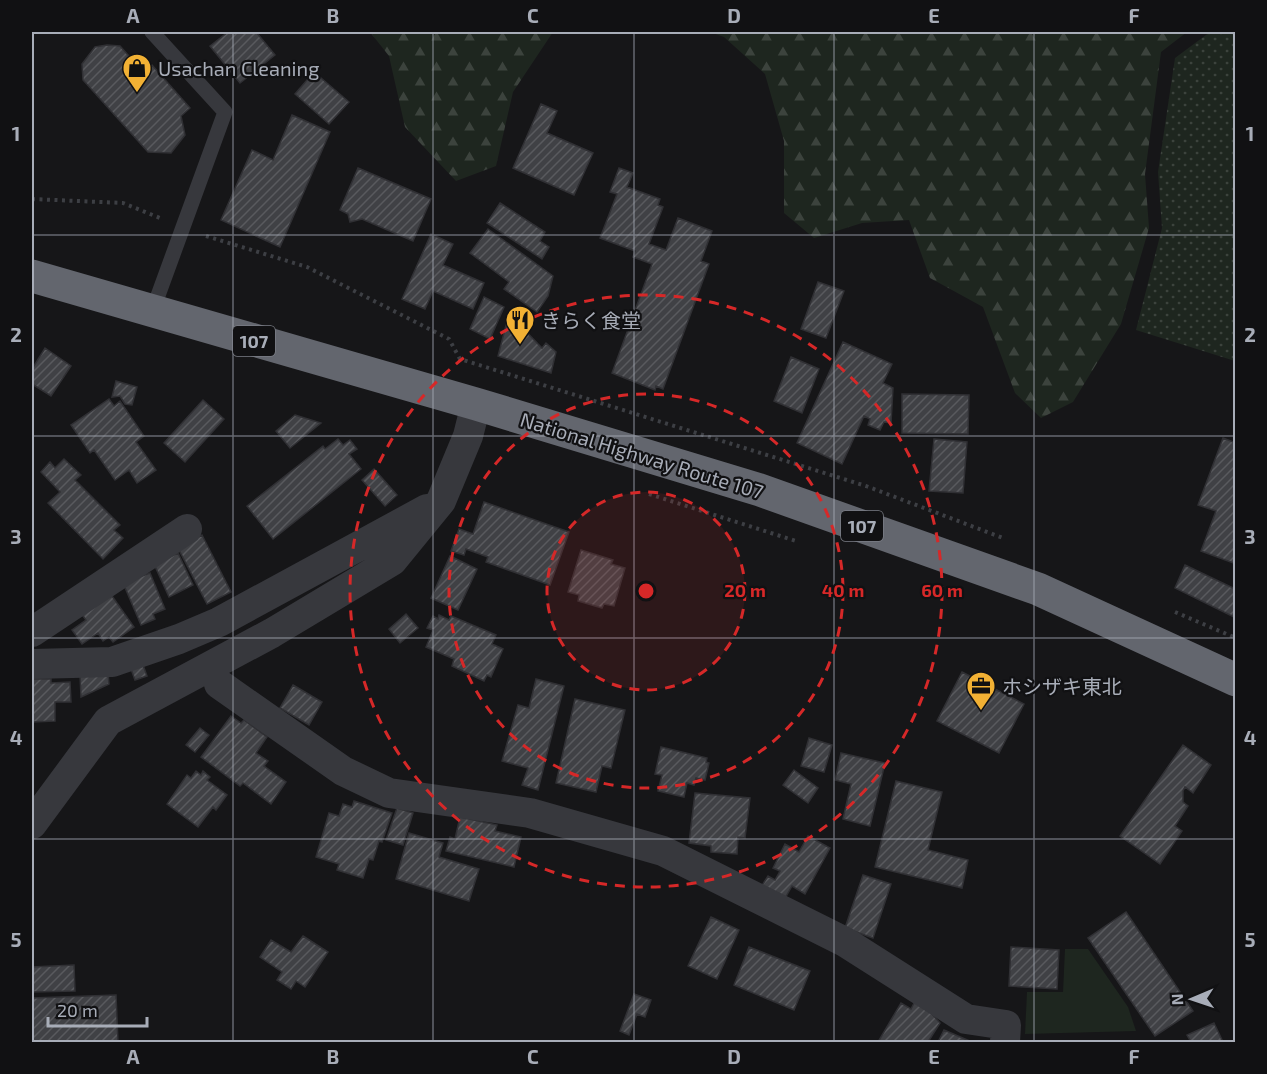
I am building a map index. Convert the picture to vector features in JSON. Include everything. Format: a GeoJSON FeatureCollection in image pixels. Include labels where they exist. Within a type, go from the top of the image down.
{"type":"FeatureCollection","features":[{"type":"Feature","properties":{"kind":"highway","name":"National Highway Route 107"},"geometry":{"type":"LineString","coordinates":[[32,276],[760,490],[1027,585],[1236,680]]}},
{"type":"Feature","properties":{"kind":"street"},"geometry":{"type":"LineString","coordinates":[[32,824],[108,721],[272,633],[392,561],[441,501],[468,436],[476,405]]}},
{"type":"Feature","properties":{"kind":"street"},"geometry":{"type":"LineString","coordinates":[[32,664],[112,662],[184,647],[219,622],[441,501]]}},
{"type":"Feature","properties":{"kind":"street"},"geometry":{"type":"LineString","coordinates":[[32,632],[187,529]]}},
{"type":"Feature","properties":{"kind":"street"},"geometry":{"type":"LineString","coordinates":[[219,684],[343,771],[389,793],[530,813],[663,852],[692,864],[845,942],[966,1019],[1006,1025],[1005,1042]]}},
{"type":"Feature","properties":{"kind":"lane"},"geometry":{"type":"LineString","coordinates":[[152,32],[225,112],[152,312]]}},
{"type":"Feature","properties":{"kind":"path"},"geometry":{"type":"LineString","coordinates":[[32,199],[123,203],[214,239],[306,267],[448,339],[460,359],[866,486],[1009,541]]}},
{"type":"Feature","properties":{"kind":"path"},"geometry":{"type":"LineString","coordinates":[[647,494],[804,544]]}},
{"type":"Feature","properties":{"kind":"path"},"geometry":{"type":"LineString","coordinates":[[1167,609],[1236,638]]}},
{"type":"Feature","properties":{"kind":"green space"},"geometry":{"type":"Polygon","coordinates":[[[370,32],[553,32],[513,92],[496,166],[456,181],[405,127],[389,56],[370,32]]]}},
{"type":"Feature","properties":{"kind":"green space"},"geometry":{"type":"Polygon","coordinates":[[[710,32],[1187,32],[1161,52],[1145,174],[1149,228],[1121,324],[1073,402],[1041,418],[1015,393],[983,307],[930,278],[909,220],[862,223],[814,238],[784,213],[784,141],[765,74],[724,37],[710,32]]]}},
{"type":"Feature","properties":{"kind":"green space"},"geometry":{"type":"Polygon","coordinates":[[[1210,32],[1235,32],[1235,361],[1136,330],[1162,228],[1158,172],[1175,58],[1210,32]]]}},
{"type":"Feature","properties":{"kind":"green space"},"geometry":{"type":"Polygon","coordinates":[[[1065,949],[1088,949],[1128,1007],[1136,1031],[1025,1034],[1027,992],[1063,992],[1065,949]]]}},
{"type":"Feature","properties":{"kind":"building"},"geometry":{"type":"Polygon","coordinates":[[[228,32],[256,32],[275,55],[240,83],[210,46],[228,32]]]}},
{"type":"Feature","properties":{"kind":"building","name":"Usachan Cleaning"},"geometry":{"type":"Polygon","coordinates":[[[120,46],[144,73],[152,65],[190,108],[181,116],[185,135],[171,153],[148,152],[83,80],[82,64],[95,47],[120,46]]]}},
{"type":"Feature","properties":{"kind":"building"},"geometry":{"type":"Polygon","coordinates":[[[314,72],[349,102],[329,124],[295,94],[314,72]]]}},
{"type":"Feature","properties":{"kind":"building"},"geometry":{"type":"Polygon","coordinates":[[[541,104],[557,111],[547,133],[593,153],[574,195],[513,168],[541,104]]]}},
{"type":"Feature","properties":{"kind":"building"},"geometry":{"type":"Polygon","coordinates":[[[292,115],[330,132],[280,247],[221,220],[252,150],[273,160],[292,115]]]}},
{"type":"Feature","properties":{"kind":"building"},"geometry":{"type":"Polygon","coordinates":[[[358,168],[431,199],[413,241],[362,219],[350,222],[348,214],[340,210],[358,168]]]}},
{"type":"Feature","properties":{"kind":"building"},"geometry":{"type":"Polygon","coordinates":[[[619,168],[633,173],[627,187],[660,199],[658,205],[663,207],[649,244],[666,250],[678,218],[712,231],[701,261],[709,264],[663,389],[656,386],[655,390],[612,373],[652,264],[633,257],[635,251],[600,238],[617,194],[610,192],[619,168]]]}},
{"type":"Feature","properties":{"kind":"building"},"geometry":{"type":"Polygon","coordinates":[[[500,203],[545,232],[540,241],[549,247],[542,259],[487,223],[500,203]]]}},
{"type":"Feature","properties":{"kind":"building"},"geometry":{"type":"Polygon","coordinates":[[[488,229],[553,276],[548,296],[537,312],[504,289],[509,282],[470,253],[488,229]]]}},
{"type":"Feature","properties":{"kind":"building"},"geometry":{"type":"Polygon","coordinates":[[[431,234],[453,244],[443,265],[484,283],[473,309],[433,291],[425,309],[402,299],[431,234]]]}},
{"type":"Feature","properties":{"kind":"building"},"geometry":{"type":"Polygon","coordinates":[[[818,282],[844,291],[826,338],[801,329],[818,282]]]}},
{"type":"Feature","properties":{"kind":"building"},"geometry":{"type":"Polygon","coordinates":[[[484,297],[504,307],[490,339],[470,329],[484,297]]]}},
{"type":"Feature","properties":{"kind":"building","name":"きらく食堂"},"geometry":{"type":"Polygon","coordinates":[[[509,314],[542,348],[546,343],[556,352],[551,373],[498,356],[509,314]]]}},
{"type":"Feature","properties":{"kind":"building"},"geometry":{"type":"Polygon","coordinates":[[[843,342],[892,364],[883,383],[893,388],[891,423],[884,422],[880,430],[868,425],[870,419],[864,416],[842,464],[797,443],[843,342]]]}},
{"type":"Feature","properties":{"kind":"building"},"geometry":{"type":"Polygon","coordinates":[[[45,348],[71,366],[51,396],[32,384],[32,369],[45,348]]]}},
{"type":"Feature","properties":{"kind":"building"},"geometry":{"type":"Polygon","coordinates":[[[791,357],[819,369],[802,413],[774,401],[791,357]]]}},
{"type":"Feature","properties":{"kind":"building"},"geometry":{"type":"Polygon","coordinates":[[[116,381],[137,387],[132,405],[125,404],[120,396],[112,397],[116,381]]]}},
{"type":"Feature","properties":{"kind":"building"},"geometry":{"type":"Polygon","coordinates":[[[902,394],[969,395],[968,434],[902,433],[902,394]]]}},
{"type":"Feature","properties":{"kind":"building"},"geometry":{"type":"Polygon","coordinates":[[[109,399],[114,406],[120,401],[144,436],[136,442],[156,470],[137,483],[129,470],[115,480],[94,450],[90,453],[71,425],[109,399]]]}},
{"type":"Feature","properties":{"kind":"building"},"geometry":{"type":"Polygon","coordinates":[[[203,400],[224,419],[185,462],[164,443],[203,400]]]}},
{"type":"Feature","properties":{"kind":"building"},"geometry":{"type":"Polygon","coordinates":[[[295,415],[321,423],[290,448],[276,431],[295,415]]]}},
{"type":"Feature","properties":{"kind":"building"},"geometry":{"type":"Polygon","coordinates":[[[1223,438],[1236,443],[1236,564],[1201,551],[1216,511],[1198,505],[1223,438]]]}},
{"type":"Feature","properties":{"kind":"building"},"geometry":{"type":"Polygon","coordinates":[[[338,439],[343,445],[350,440],[357,449],[349,454],[361,469],[273,539],[247,506],[323,446],[325,449],[338,439]]]}},
{"type":"Feature","properties":{"kind":"building"},"geometry":{"type":"Polygon","coordinates":[[[934,439],[967,442],[963,493],[929,491],[934,439]]]}},
{"type":"Feature","properties":{"kind":"building"},"geometry":{"type":"Polygon","coordinates":[[[64,459],[81,475],[75,480],[120,525],[114,530],[123,538],[103,559],[48,503],[60,492],[41,472],[50,462],[55,468],[64,459]]]}},
{"type":"Feature","properties":{"kind":"building"},"geometry":{"type":"Polygon","coordinates":[[[374,469],[397,495],[385,506],[362,480],[374,469]]]}},
{"type":"Feature","properties":{"kind":"building"},"geometry":{"type":"Polygon","coordinates":[[[484,502],[569,532],[550,585],[486,562],[488,557],[466,549],[464,555],[451,551],[459,529],[473,534],[484,502]]]}},
{"type":"Feature","properties":{"kind":"building"},"geometry":{"type":"Polygon","coordinates":[[[202,535],[231,592],[207,604],[178,548],[202,535]]]}},
{"type":"Feature","properties":{"kind":"building"},"geometry":{"type":"Polygon","coordinates":[[[581,550],[613,560],[611,564],[625,568],[614,606],[604,604],[602,608],[578,601],[579,595],[568,592],[581,550]]]}},
{"type":"Feature","properties":{"kind":"building"},"geometry":{"type":"Polygon","coordinates":[[[178,553],[193,585],[169,597],[154,564],[178,553]]]}},
{"type":"Feature","properties":{"kind":"building"},"geometry":{"type":"Polygon","coordinates":[[[450,556],[477,569],[458,610],[431,598],[450,556]]]}},
{"type":"Feature","properties":{"kind":"building"},"geometry":{"type":"Polygon","coordinates":[[[1185,565],[1233,588],[1236,582],[1236,618],[1175,588],[1185,565]]]}},
{"type":"Feature","properties":{"kind":"building"},"geometry":{"type":"Polygon","coordinates":[[[150,573],[165,609],[153,614],[155,619],[141,625],[123,583],[150,573]]]}},
{"type":"Feature","properties":{"kind":"building"},"geometry":{"type":"Polygon","coordinates":[[[112,596],[134,627],[113,642],[109,637],[103,641],[98,633],[82,644],[72,630],[86,620],[78,609],[112,596]]]}},
{"type":"Feature","properties":{"kind":"building"},"geometry":{"type":"Polygon","coordinates":[[[406,614],[418,628],[400,643],[389,629],[406,614]]]}},
{"type":"Feature","properties":{"kind":"building"},"geometry":{"type":"Polygon","coordinates":[[[439,615],[449,620],[451,616],[496,635],[492,644],[503,649],[491,677],[487,675],[484,681],[452,666],[454,659],[426,647],[433,630],[427,628],[433,616],[438,619],[439,615]]]}},
{"type":"Feature","properties":{"kind":"building"},"geometry":{"type":"Polygon","coordinates":[[[143,665],[147,676],[135,680],[131,669],[143,665]]]}},
{"type":"Feature","properties":{"kind":"building","name":"ホシザキ東北"},"geometry":{"type":"Polygon","coordinates":[[[962,672],[1024,704],[999,753],[937,721],[962,672]]]}},
{"type":"Feature","properties":{"kind":"building"},"geometry":{"type":"Polygon","coordinates":[[[108,673],[109,684],[81,697],[80,675],[108,673]]]}},
{"type":"Feature","properties":{"kind":"building"},"geometry":{"type":"Polygon","coordinates":[[[32,679],[51,679],[51,683],[70,682],[71,702],[55,702],[55,721],[32,722],[32,679]]]}},
{"type":"Feature","properties":{"kind":"building"},"geometry":{"type":"Polygon","coordinates":[[[536,679],[564,686],[538,790],[522,785],[528,768],[502,761],[518,705],[529,708],[536,679]]]}},
{"type":"Feature","properties":{"kind":"building"},"geometry":{"type":"Polygon","coordinates":[[[293,685],[322,702],[309,725],[280,708],[293,685]]]}},
{"type":"Feature","properties":{"kind":"building"},"geometry":{"type":"Polygon","coordinates":[[[575,699],[625,710],[611,768],[602,766],[596,792],[556,783],[575,699]]]}},
{"type":"Feature","properties":{"kind":"building"},"geometry":{"type":"Polygon","coordinates":[[[231,716],[241,723],[244,720],[267,737],[256,753],[268,761],[264,766],[286,782],[271,804],[243,783],[240,786],[201,757],[231,716]]]}},
{"type":"Feature","properties":{"kind":"building"},"geometry":{"type":"Polygon","coordinates":[[[200,728],[209,735],[195,752],[186,745],[200,728]]]}},
{"type":"Feature","properties":{"kind":"building"},"geometry":{"type":"Polygon","coordinates":[[[809,738],[832,745],[824,772],[801,766],[809,738]]]}},
{"type":"Feature","properties":{"kind":"building"},"geometry":{"type":"Polygon","coordinates":[[[1183,745],[1211,765],[1193,793],[1185,787],[1183,802],[1188,806],[1175,826],[1182,831],[1160,864],[1120,836],[1183,745]]]}},
{"type":"Feature","properties":{"kind":"building"},"geometry":{"type":"Polygon","coordinates":[[[661,747],[707,758],[706,762],[709,763],[705,780],[696,778],[694,785],[687,783],[684,797],[658,791],[662,775],[655,774],[661,747]]]}},
{"type":"Feature","properties":{"kind":"building"},"geometry":{"type":"Polygon","coordinates":[[[841,753],[885,763],[870,826],[843,819],[851,784],[835,780],[841,753]]]}},
{"type":"Feature","properties":{"kind":"building"},"geometry":{"type":"Polygon","coordinates":[[[794,770],[818,788],[808,803],[783,785],[794,770]]]}},
{"type":"Feature","properties":{"kind":"building"},"geometry":{"type":"Polygon","coordinates":[[[196,771],[201,775],[203,771],[210,777],[207,780],[227,795],[216,810],[213,807],[198,827],[167,804],[187,775],[191,778],[196,771]]]}},
{"type":"Feature","properties":{"kind":"building"},"geometry":{"type":"Polygon","coordinates":[[[896,781],[942,792],[928,850],[968,860],[962,888],[875,867],[896,781]]]}},
{"type":"Feature","properties":{"kind":"building"},"geometry":{"type":"Polygon","coordinates":[[[695,793],[750,798],[745,838],[738,837],[737,854],[711,852],[711,846],[689,843],[695,793]]]}},
{"type":"Feature","properties":{"kind":"building"},"geometry":{"type":"Polygon","coordinates":[[[354,801],[392,813],[382,842],[379,841],[373,860],[369,859],[363,878],[337,870],[339,864],[316,857],[329,813],[339,816],[343,804],[352,807],[354,801]]]}},
{"type":"Feature","properties":{"kind":"building"},"geometry":{"type":"Polygon","coordinates":[[[397,808],[413,813],[403,845],[386,840],[397,808]]]}},
{"type":"Feature","properties":{"kind":"building"},"geometry":{"type":"Polygon","coordinates":[[[460,817],[497,825],[495,831],[521,837],[514,867],[446,851],[450,837],[455,839],[460,817]]]}},
{"type":"Feature","properties":{"kind":"building"},"geometry":{"type":"Polygon","coordinates":[[[409,833],[443,843],[439,857],[479,869],[469,901],[396,879],[409,833]]]}},
{"type":"Feature","properties":{"kind":"building"},"geometry":{"type":"Polygon","coordinates":[[[808,836],[830,848],[805,894],[792,886],[784,900],[761,887],[768,876],[775,880],[780,871],[773,868],[785,844],[799,852],[808,836]]]}},
{"type":"Feature","properties":{"kind":"building"},"geometry":{"type":"Polygon","coordinates":[[[863,875],[891,884],[873,938],[845,928],[863,875]]]}},
{"type":"Feature","properties":{"kind":"building"},"geometry":{"type":"Polygon","coordinates":[[[1126,912],[1193,1011],[1155,1036],[1088,938],[1126,912]]]}},
{"type":"Feature","properties":{"kind":"building"},"geometry":{"type":"Polygon","coordinates":[[[711,917],[739,930],[717,979],[688,966],[711,917]]]}},
{"type":"Feature","properties":{"kind":"building"},"geometry":{"type":"Polygon","coordinates":[[[303,936],[328,952],[305,987],[296,981],[291,989],[277,980],[282,972],[260,957],[271,940],[291,952],[303,936]]]}},
{"type":"Feature","properties":{"kind":"building"},"geometry":{"type":"Polygon","coordinates":[[[749,947],[810,971],[794,1010],[734,985],[749,947]]]}},
{"type":"Feature","properties":{"kind":"building"},"geometry":{"type":"Polygon","coordinates":[[[1011,947],[1059,950],[1057,989],[1009,986],[1011,947]]]}},
{"type":"Feature","properties":{"kind":"building"},"geometry":{"type":"Polygon","coordinates":[[[74,965],[75,991],[32,992],[32,967],[74,965]]]}},
{"type":"Feature","properties":{"kind":"building"},"geometry":{"type":"Polygon","coordinates":[[[634,994],[651,1000],[645,1017],[637,1014],[629,1035],[620,1031],[634,994]]]}},
{"type":"Feature","properties":{"kind":"building"},"geometry":{"type":"Polygon","coordinates":[[[116,995],[118,1042],[32,1042],[32,998],[116,995]]]}},
{"type":"Feature","properties":{"kind":"building"},"geometry":{"type":"Polygon","coordinates":[[[917,997],[940,1023],[928,1042],[878,1042],[901,1003],[911,1009],[917,997]]]}},
{"type":"Feature","properties":{"kind":"building"},"geometry":{"type":"Polygon","coordinates":[[[1214,1023],[1223,1042],[1191,1042],[1187,1035],[1214,1023]]]}},
{"type":"Feature","properties":{"kind":"building"},"geometry":{"type":"Polygon","coordinates":[[[944,1030],[972,1042],[938,1042],[944,1030]]]}},
{"type":"Feature","properties":{"kind":"place","name":"Usachan Cleaning"},"geometry":{"type":"Point","coordinates":[137,94]}},
{"type":"Feature","properties":{"kind":"place","name":"きらく食堂"},"geometry":{"type":"Point","coordinates":[520,346]}},
{"type":"Feature","properties":{"kind":"place","name":"ホシザキ東北"},"geometry":{"type":"Point","coordinates":[981,712]}}]}
